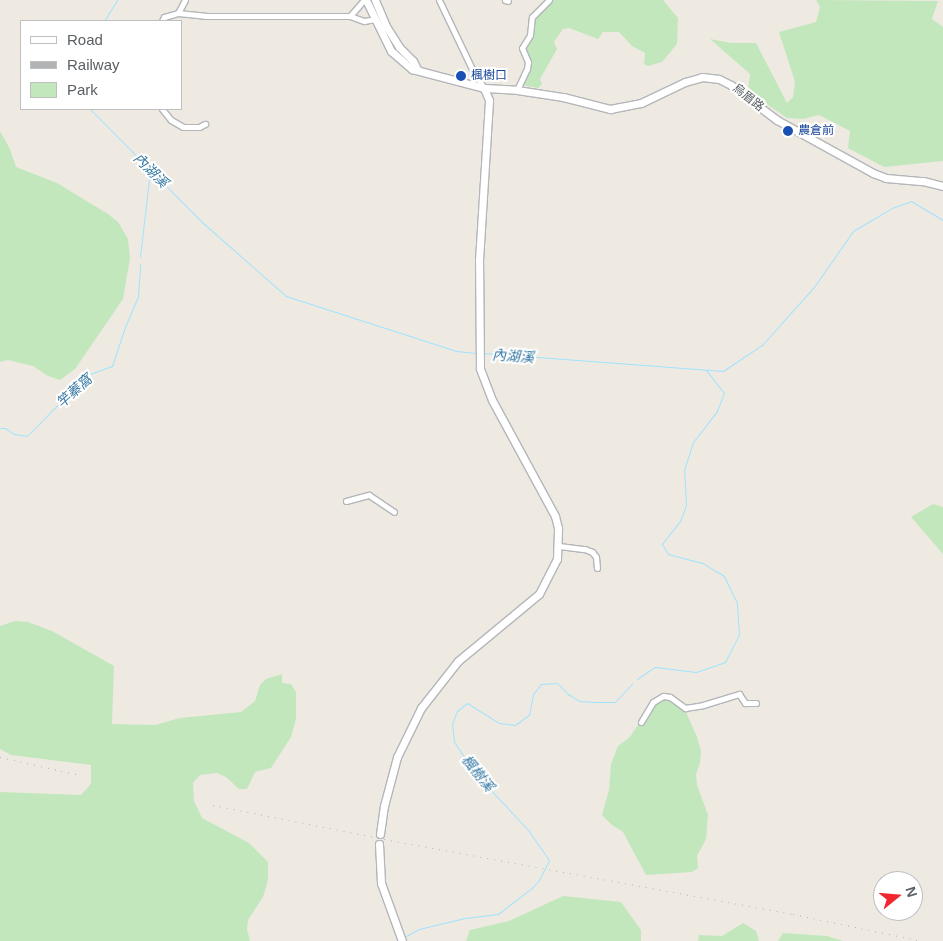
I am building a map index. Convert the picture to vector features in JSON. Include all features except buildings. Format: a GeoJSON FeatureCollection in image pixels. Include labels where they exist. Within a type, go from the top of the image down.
{"type":"FeatureCollection","features":[{"type":"Feature","properties":{"kind":"street"},"geometry":{"type":"LineString","coordinates":[[178,13],[186,0]]}},
{"type":"Feature","properties":{"kind":"street"},"geometry":{"type":"LineString","coordinates":[[375,0],[386,26],[399,47],[413,61],[417,69]]}},
{"type":"Feature","properties":{"kind":"street"},"geometry":{"type":"LineString","coordinates":[[380,834],[384,806],[397,757],[421,708],[458,661],[539,594],[553,571],[557,559],[558,546],[558,528],[549,503],[492,400],[480,368],[479,260],[489,100],[439,0]]}},
{"type":"Feature","properties":{"kind":"street"},"geometry":{"type":"LineString","coordinates":[[517,90],[528,69],[528,62],[522,48],[530,35],[532,17],[549,0]]}},
{"type":"Feature","properties":{"kind":"street"},"geometry":{"type":"LineString","coordinates":[[350,16],[362,1]]}},
{"type":"Feature","properties":{"kind":"street","name":"烏眉路"},"geometry":{"type":"LineString","coordinates":[[362,1],[375,19],[392,51],[406,65],[446,79],[484,88],[517,90],[563,97],[610,109],[640,103],[702,76],[719,79],[731,84],[778,120],[873,173],[886,178],[923,180],[943,186]]}},
{"type":"Feature","properties":{"kind":"street"},"geometry":{"type":"LineString","coordinates":[[162,20],[164,17],[178,13],[206,16],[350,16],[364,21],[375,19]]}},
{"type":"Feature","properties":{"kind":"street"},"geometry":{"type":"LineString","coordinates":[[163,110],[171,120],[183,127],[199,127],[205,124]]}},
{"type":"Feature","properties":{"kind":"street"},"geometry":{"type":"LineString","coordinates":[[346,501],[369,495],[394,512]]}},
{"type":"Feature","properties":{"kind":"street"},"geometry":{"type":"LineString","coordinates":[[558,546],[584,549],[592,552],[596,557],[596,568]]}},
{"type":"Feature","properties":{"kind":"street"},"geometry":{"type":"LineString","coordinates":[[641,722],[653,702],[663,696],[670,697],[684,708],[704,705],[739,694],[745,702],[756,703]]}},
{"type":"Feature","properties":{"kind":"street"},"geometry":{"type":"LineString","coordinates":[[379,844],[381,883],[402,941]]}},
{"type":"Feature","properties":{"kind":"green space"},"geometry":{"type":"Polygon","coordinates":[[[550,0],[663,0],[678,18],[677,44],[662,62],[648,66],[644,64],[645,53],[632,46],[619,32],[603,32],[598,39],[569,28],[563,29],[554,42],[557,49],[540,79],[542,84],[538,88],[522,85],[530,63],[523,47],[530,37],[535,11],[550,0]]]}},
{"type":"Feature","properties":{"kind":"green space"},"geometry":{"type":"Polygon","coordinates":[[[816,0],[938,1],[932,19],[943,27],[943,161],[884,167],[848,148],[850,131],[819,115],[803,119],[787,118],[748,91],[750,74],[710,39],[731,43],[756,43],[787,103],[793,97],[795,82],[779,32],[816,22],[820,7],[816,0]]]}},
{"type":"Feature","properties":{"kind":"green space"},"geometry":{"type":"Polygon","coordinates":[[[0,131],[10,149],[16,167],[57,183],[108,214],[118,222],[128,239],[130,258],[123,299],[75,369],[60,380],[48,376],[33,366],[8,360],[0,362],[0,131]]]}},
{"type":"Feature","properties":{"kind":"green space"},"geometry":{"type":"Polygon","coordinates":[[[933,504],[943,507],[943,554],[911,517],[933,504]]]}},
{"type":"Feature","properties":{"kind":"green space"},"geometry":{"type":"Polygon","coordinates":[[[15,621],[28,622],[52,631],[114,666],[112,724],[155,725],[180,718],[241,712],[255,701],[260,685],[266,679],[282,674],[282,683],[291,684],[296,692],[296,719],[291,737],[271,768],[255,772],[247,789],[239,789],[226,777],[217,773],[200,775],[193,783],[194,801],[202,818],[249,843],[268,862],[268,880],[263,897],[248,920],[247,929],[250,941],[0,941],[0,792],[81,795],[91,784],[91,765],[11,755],[0,749],[0,626],[15,621]]]}},
{"type":"Feature","properties":{"kind":"green space"},"geometry":{"type":"Polygon","coordinates":[[[668,695],[681,701],[701,751],[700,763],[696,774],[697,785],[708,815],[706,839],[697,856],[698,868],[692,872],[646,875],[623,832],[602,815],[609,790],[611,764],[618,746],[630,737],[657,696],[668,695]]]}},
{"type":"Feature","properties":{"kind":"green space"},"geometry":{"type":"Polygon","coordinates":[[[563,896],[621,902],[641,930],[641,941],[466,941],[470,930],[509,921],[563,896]]]}},
{"type":"Feature","properties":{"kind":"green space"},"geometry":{"type":"Polygon","coordinates":[[[743,923],[756,931],[759,941],[698,941],[699,935],[722,936],[743,923]]]}},
{"type":"Feature","properties":{"kind":"green space"},"geometry":{"type":"Polygon","coordinates":[[[783,933],[827,936],[843,941],[778,941],[783,933]]]}},
{"type":"Feature","properties":{"kind":"waterway","name":"內湖溪"},"geometry":{"type":"LineString","coordinates":[[105,20],[117,0]]}},
{"type":"Feature","properties":{"kind":"waterway","name":"內湖溪"},"geometry":{"type":"LineString","coordinates":[[91,110],[203,223],[286,296],[456,351],[476,353]]}},
{"type":"Feature","properties":{"kind":"waterway","name":"竿蓁窩"},"geometry":{"type":"LineString","coordinates":[[140,257],[150,171]]}},
{"type":"Feature","properties":{"kind":"waterway","name":"內湖溪"},"geometry":{"type":"LineString","coordinates":[[483,353],[723,371],[762,345],[814,287],[853,231],[892,208],[911,201],[943,220]]}},
{"type":"Feature","properties":{"kind":"waterway","name":"竿蓁窩"},"geometry":{"type":"LineString","coordinates":[[0,428],[5,428],[14,434],[27,436],[87,375],[112,366],[138,296],[140,264]]}},
{"type":"Feature","properties":{"kind":"waterway","name":"楓樹溪"},"geometry":{"type":"LineString","coordinates":[[637,679],[655,667],[696,672],[725,662],[739,634],[737,603],[724,576],[702,563],[668,554],[662,544],[680,521],[686,505],[684,470],[693,442],[716,413],[724,393],[706,370]]}},
{"type":"Feature","properties":{"kind":"waterway","name":"楓樹溪"},"geometry":{"type":"LineString","coordinates":[[404,937],[419,929],[465,918],[498,914],[533,887],[539,880],[549,860],[529,831],[475,773],[454,742],[452,724],[457,711],[467,703],[499,723],[515,725],[529,715],[533,694],[541,684],[557,683],[568,694],[579,701],[594,702],[615,702],[632,684]]}},
{"type":"Feature","properties":{"kind":"railway"},"geometry":{"type":"LineString","coordinates":[[0,757],[76,774]]}},
{"type":"Feature","properties":{"kind":"railway"},"geometry":{"type":"LineString","coordinates":[[213,805],[384,839],[793,914],[922,941]]}},
{"type":"Feature","properties":{"kind":"place","name":"楓樹口"},"geometry":{"type":"Point","coordinates":[461,76]}},
{"type":"Feature","properties":{"kind":"place","name":"農倉前"},"geometry":{"type":"Point","coordinates":[788,131]}}]}
